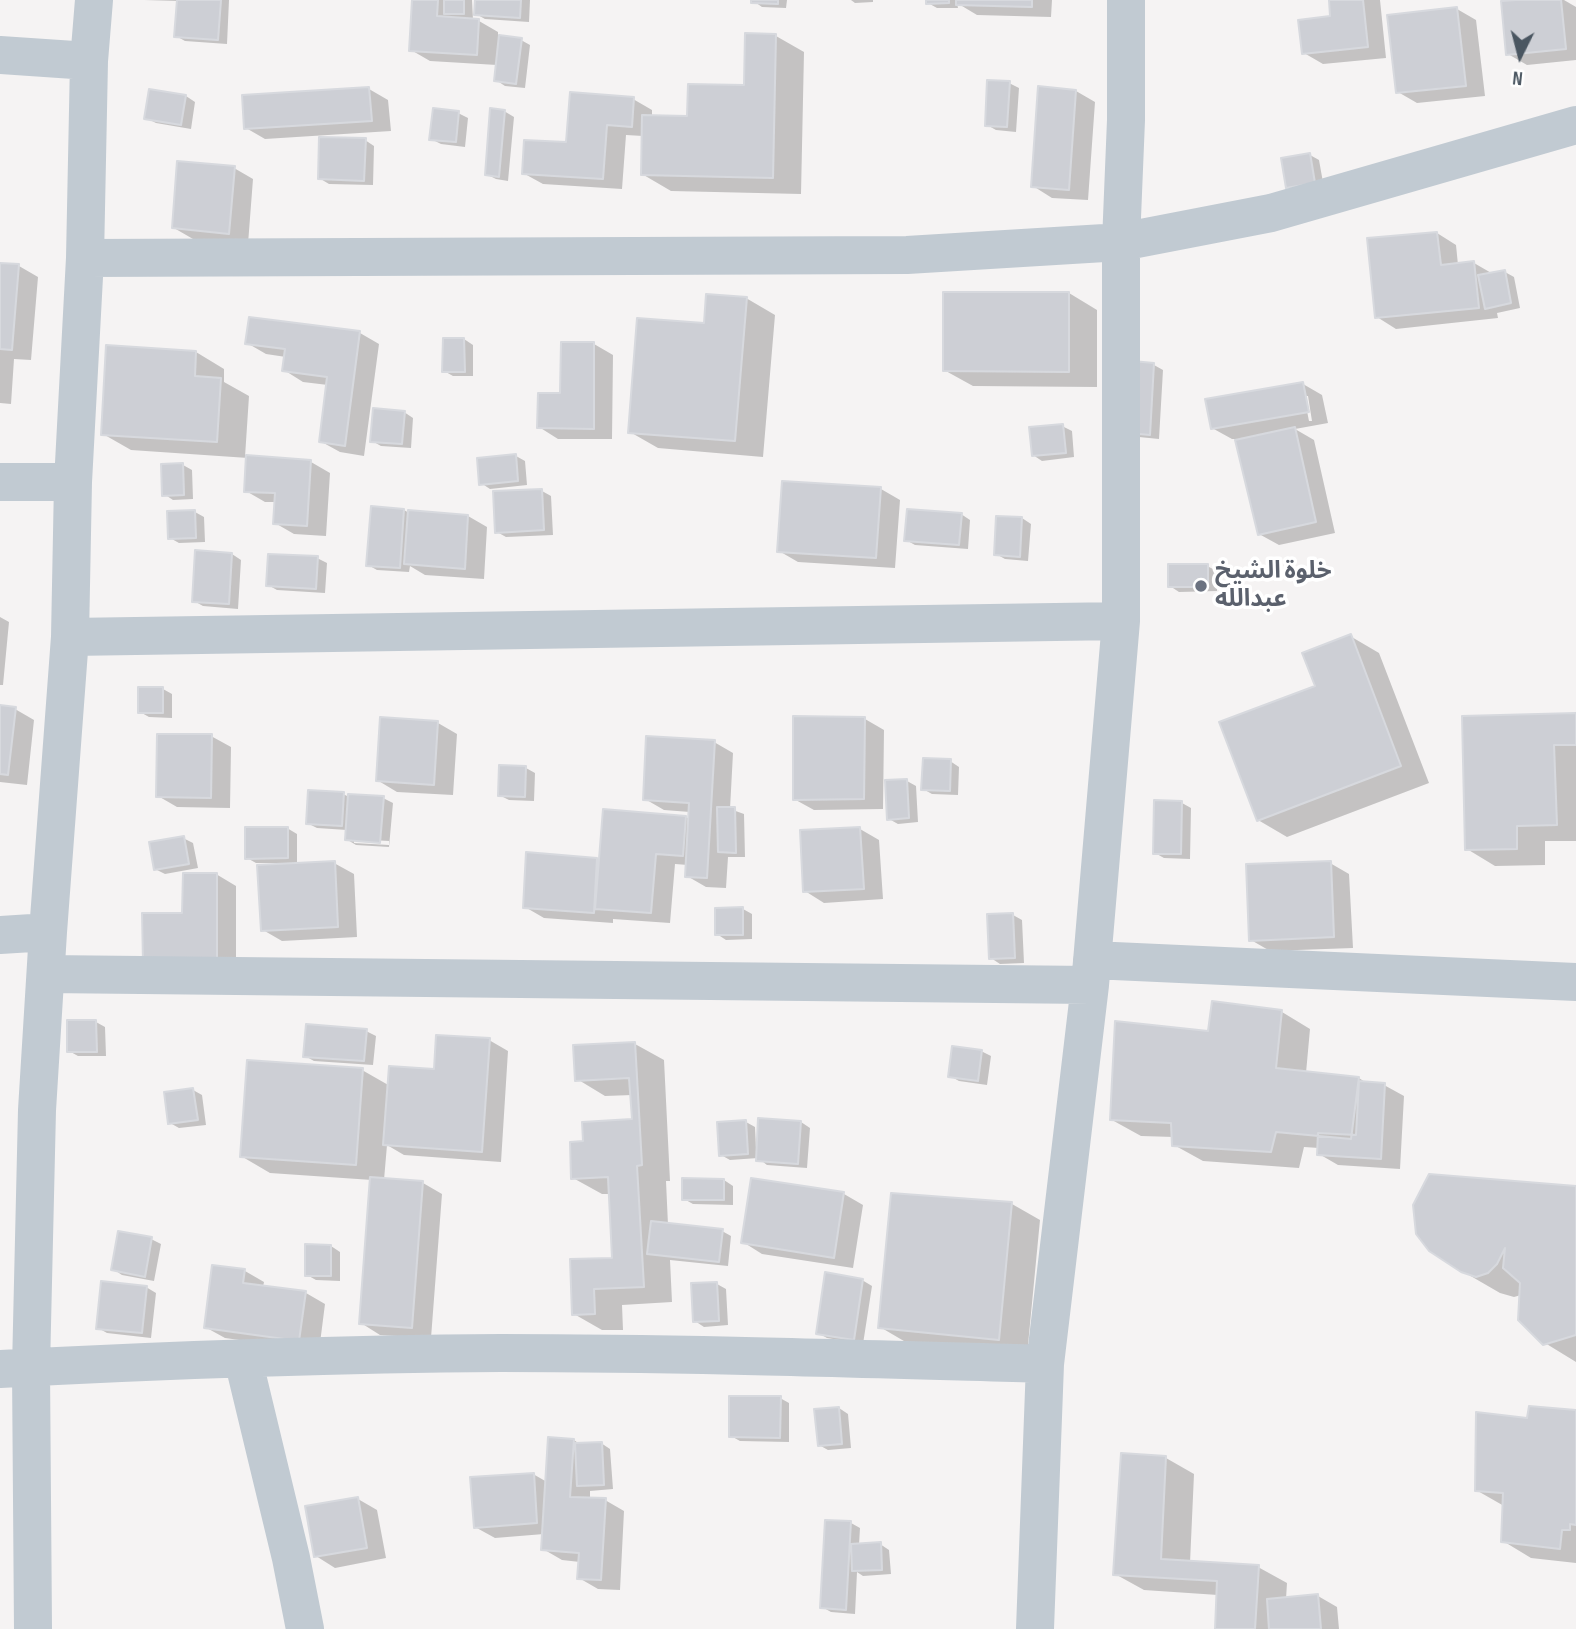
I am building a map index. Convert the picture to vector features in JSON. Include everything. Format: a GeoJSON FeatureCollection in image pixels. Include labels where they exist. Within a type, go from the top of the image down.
{"type":"FeatureCollection","features":[{"type":"Feature","properties":{"kind":"street"},"geometry":{"type":"LineString","coordinates":[[33,1629],[15,1368],[37,1110],[70,636],[73,482],[85,258],[89,61],[94,0]]}},
{"type":"Feature","properties":{"kind":"street"},"geometry":{"type":"LineString","coordinates":[[1035,1629],[1045,1364],[1091,973],[1121,621],[1121,242],[1126,120],[1126,0]]}},
{"type":"Feature","properties":{"kind":"street"},"geometry":{"type":"LineString","coordinates":[[0,55],[89,61]]}},
{"type":"Feature","properties":{"kind":"street"},"geometry":{"type":"LineString","coordinates":[[85,258],[906,255],[1121,242],[1270,213],[1576,125]]}},
{"type":"Feature","properties":{"kind":"street"},"geometry":{"type":"LineString","coordinates":[[0,482],[73,482]]}},
{"type":"Feature","properties":{"kind":"street"},"geometry":{"type":"LineString","coordinates":[[70,636],[1121,621]]}},
{"type":"Feature","properties":{"kind":"street"},"geometry":{"type":"LineString","coordinates":[[0,935],[48,932]]}},
{"type":"Feature","properties":{"kind":"street"},"geometry":{"type":"LineString","coordinates":[[46,974],[1091,973],[1576,982]]}},
{"type":"Feature","properties":{"kind":"street"},"geometry":{"type":"LineString","coordinates":[[15,1368],[501,1353],[1045,1364]]}},
{"type":"Feature","properties":{"kind":"street"},"geometry":{"type":"LineString","coordinates":[[243,1359],[291,1558],[305,1629]]}},
{"type":"Feature","properties":{"kind":"building"},"geometry":{"type":"Polygon","coordinates":[[[177,0],[221,0],[218,40],[174,37],[177,0]]]}},
{"type":"Feature","properties":{"kind":"building"},"geometry":{"type":"Polygon","coordinates":[[[412,0],[438,0],[437,16],[479,19],[477,55],[409,51],[412,0]]]}},
{"type":"Feature","properties":{"kind":"building"},"geometry":{"type":"Polygon","coordinates":[[[444,0],[464,0],[464,14],[444,14],[444,0]]]}},
{"type":"Feature","properties":{"kind":"building"},"geometry":{"type":"Polygon","coordinates":[[[475,0],[521,0],[520,18],[474,15],[475,0]]]}},
{"type":"Feature","properties":{"kind":"building"},"geometry":{"type":"Polygon","coordinates":[[[751,0],[778,0],[778,4],[751,3],[751,0]]]}},
{"type":"Feature","properties":{"kind":"building"},"geometry":{"type":"Polygon","coordinates":[[[926,0],[949,0],[949,3],[926,4],[926,0]]]}},
{"type":"Feature","properties":{"kind":"building"},"geometry":{"type":"Polygon","coordinates":[[[956,0],[1032,0],[1032,7],[956,5],[956,0]]]}},
{"type":"Feature","properties":{"kind":"building"},"geometry":{"type":"Polygon","coordinates":[[[1329,0],[1363,0],[1368,47],[1302,54],[1298,20],[1330,16],[1329,0]]]}},
{"type":"Feature","properties":{"kind":"building"},"geometry":{"type":"Polygon","coordinates":[[[1561,0],[1566,49],[1506,55],[1501,1],[1561,0]]]}},
{"type":"Feature","properties":{"kind":"building"},"geometry":{"type":"Polygon","coordinates":[[[1457,7],[1466,86],[1396,93],[1387,15],[1457,7]]]}},
{"type":"Feature","properties":{"kind":"building"},"geometry":{"type":"Polygon","coordinates":[[[745,33],[776,34],[773,178],[641,175],[642,115],[687,116],[688,84],[744,85],[745,33]]]}},
{"type":"Feature","properties":{"kind":"building"},"geometry":{"type":"Polygon","coordinates":[[[499,35],[522,38],[516,84],[494,81],[499,35]]]}},
{"type":"Feature","properties":{"kind":"building"},"geometry":{"type":"Polygon","coordinates":[[[987,80],[1010,81],[1007,127],[985,126],[987,80]]]}},
{"type":"Feature","properties":{"kind":"building"},"geometry":{"type":"Polygon","coordinates":[[[1038,86],[1076,90],[1069,190],[1031,187],[1038,86]]]}},
{"type":"Feature","properties":{"kind":"building"},"geometry":{"type":"Polygon","coordinates":[[[369,87],[372,121],[244,129],[242,95],[369,87]]]}},
{"type":"Feature","properties":{"kind":"building"},"geometry":{"type":"Polygon","coordinates":[[[149,89],[186,95],[181,125],[144,119],[149,89]]]}},
{"type":"Feature","properties":{"kind":"building"},"geometry":{"type":"Polygon","coordinates":[[[570,92],[634,97],[632,127],[607,125],[603,179],[522,174],[524,140],[566,142],[570,92]]]}},
{"type":"Feature","properties":{"kind":"building"},"geometry":{"type":"Polygon","coordinates":[[[433,108],[459,111],[456,142],[429,140],[433,108]]]}},
{"type":"Feature","properties":{"kind":"building"},"geometry":{"type":"Polygon","coordinates":[[[490,108],[505,110],[499,177],[485,175],[490,108]]]}},
{"type":"Feature","properties":{"kind":"building"},"geometry":{"type":"Polygon","coordinates":[[[319,137],[366,138],[364,181],[318,179],[319,137]]]}},
{"type":"Feature","properties":{"kind":"building"},"geometry":{"type":"Polygon","coordinates":[[[1310,153],[1315,183],[1286,188],[1281,158],[1310,153]]]}},
{"type":"Feature","properties":{"kind":"building"},"geometry":{"type":"Polygon","coordinates":[[[177,161],[235,166],[229,234],[172,228],[177,161]]]}},
{"type":"Feature","properties":{"kind":"building"},"geometry":{"type":"Polygon","coordinates":[[[1437,232],[1441,265],[1474,261],[1479,308],[1375,318],[1367,238],[1437,232]]]}},
{"type":"Feature","properties":{"kind":"building"},"geometry":{"type":"Polygon","coordinates":[[[0,263],[19,264],[12,350],[0,349],[0,263]]]}},
{"type":"Feature","properties":{"kind":"building"},"geometry":{"type":"Polygon","coordinates":[[[1505,270],[1511,303],[1485,309],[1478,275],[1505,270]]]}},
{"type":"Feature","properties":{"kind":"building"},"geometry":{"type":"Polygon","coordinates":[[[943,292],[1069,292],[1069,372],[943,371],[943,292]]]}},
{"type":"Feature","properties":{"kind":"building"},"geometry":{"type":"Polygon","coordinates":[[[706,294],[747,297],[735,441],[628,433],[637,318],[704,323],[706,294]]]}},
{"type":"Feature","properties":{"kind":"building"},"geometry":{"type":"Polygon","coordinates":[[[249,317],[360,331],[345,446],[319,442],[327,377],[282,371],[285,349],[245,344],[249,317]]]}},
{"type":"Feature","properties":{"kind":"building"},"geometry":{"type":"Polygon","coordinates":[[[443,338],[464,338],[465,372],[442,372],[443,338]]]}},
{"type":"Feature","properties":{"kind":"building"},"geometry":{"type":"Polygon","coordinates":[[[561,342],[594,342],[594,429],[537,428],[538,393],[560,393],[561,342]]]}},
{"type":"Feature","properties":{"kind":"building"},"geometry":{"type":"Polygon","coordinates":[[[106,345],[196,351],[195,376],[221,378],[217,442],[101,435],[106,345]]]}},
{"type":"Feature","properties":{"kind":"building"},"geometry":{"type":"Polygon","coordinates":[[[1132,361],[1154,363],[1150,435],[1128,433],[1132,361]]]}},
{"type":"Feature","properties":{"kind":"building"},"geometry":{"type":"Polygon","coordinates":[[[1303,382],[1309,412],[1211,429],[1205,399],[1303,382]]]}},
{"type":"Feature","properties":{"kind":"building"},"geometry":{"type":"Polygon","coordinates":[[[373,408],[405,411],[402,444],[370,442],[373,408]]]}},
{"type":"Feature","properties":{"kind":"building"},"geometry":{"type":"Polygon","coordinates":[[[1063,424],[1066,453],[1032,456],[1029,427],[1063,424]]]}},
{"type":"Feature","properties":{"kind":"building"},"geometry":{"type":"Polygon","coordinates":[[[1295,427],[1316,522],[1258,535],[1235,440],[1295,427]]]}},
{"type":"Feature","properties":{"kind":"building"},"geometry":{"type":"Polygon","coordinates":[[[516,454],[518,481],[479,485],[477,458],[516,454]]]}},
{"type":"Feature","properties":{"kind":"building"},"geometry":{"type":"Polygon","coordinates":[[[246,455],[311,460],[307,526],[273,524],[275,493],[244,492],[246,455]]]}},
{"type":"Feature","properties":{"kind":"building"},"geometry":{"type":"Polygon","coordinates":[[[183,463],[184,495],[162,496],[161,464],[183,463]]]}},
{"type":"Feature","properties":{"kind":"building"},"geometry":{"type":"Polygon","coordinates":[[[782,481],[881,487],[876,558],[777,552],[782,481]]]}},
{"type":"Feature","properties":{"kind":"building"},"geometry":{"type":"Polygon","coordinates":[[[542,489],[544,530],[495,533],[493,491],[542,489]]]}},
{"type":"Feature","properties":{"kind":"building"},"geometry":{"type":"Polygon","coordinates":[[[371,506],[404,509],[400,568],[366,566],[371,506]]]}},
{"type":"Feature","properties":{"kind":"building"},"geometry":{"type":"Polygon","coordinates":[[[907,509],[962,513],[959,545],[904,541],[907,509]]]}},
{"type":"Feature","properties":{"kind":"building"},"geometry":{"type":"Polygon","coordinates":[[[195,510],[196,538],[168,539],[167,511],[195,510]]]}},
{"type":"Feature","properties":{"kind":"building"},"geometry":{"type":"Polygon","coordinates":[[[408,510],[468,515],[465,569],[404,564],[408,510]]]}},
{"type":"Feature","properties":{"kind":"building"},"geometry":{"type":"Polygon","coordinates":[[[996,516],[1022,517],[1020,557],[994,555],[996,516]]]}},
{"type":"Feature","properties":{"kind":"building"},"geometry":{"type":"Polygon","coordinates":[[[195,550],[232,553],[229,604],[192,602],[195,550]]]}},
{"type":"Feature","properties":{"kind":"building"},"geometry":{"type":"Polygon","coordinates":[[[268,554],[318,556],[316,589],[266,586],[268,554]]]}},
{"type":"Feature","properties":{"kind":"building"},"geometry":{"type":"Polygon","coordinates":[[[1168,564],[1208,564],[1208,587],[1168,587],[1168,564]]]}},
{"type":"Feature","properties":{"kind":"building"},"geometry":{"type":"Polygon","coordinates":[[[1351,634],[1401,766],[1257,821],[1219,722],[1315,686],[1302,653],[1351,634]]]}},
{"type":"Feature","properties":{"kind":"building"},"geometry":{"type":"Polygon","coordinates":[[[138,687],[163,687],[163,713],[138,713],[138,687]]]}},
{"type":"Feature","properties":{"kind":"building"},"geometry":{"type":"Polygon","coordinates":[[[0,705],[16,707],[8,775],[0,774],[0,705]]]}},
{"type":"Feature","properties":{"kind":"building"},"geometry":{"type":"Polygon","coordinates":[[[1576,713],[1576,745],[1554,745],[1557,825],[1517,826],[1517,849],[1465,850],[1462,716],[1576,713]]]}},
{"type":"Feature","properties":{"kind":"building"},"geometry":{"type":"Polygon","coordinates":[[[793,716],[865,717],[864,799],[793,800],[793,716]]]}},
{"type":"Feature","properties":{"kind":"building"},"geometry":{"type":"Polygon","coordinates":[[[380,717],[438,721],[434,785],[376,781],[380,717]]]}},
{"type":"Feature","properties":{"kind":"building"},"geometry":{"type":"Polygon","coordinates":[[[157,734],[212,734],[211,798],[156,797],[157,734]]]}},
{"type":"Feature","properties":{"kind":"building"},"geometry":{"type":"Polygon","coordinates":[[[646,736],[715,740],[707,878],[685,877],[689,803],[643,800],[646,736]]]}},
{"type":"Feature","properties":{"kind":"building"},"geometry":{"type":"Polygon","coordinates":[[[923,758],[951,759],[950,791],[921,790],[923,758]]]}},
{"type":"Feature","properties":{"kind":"building"},"geometry":{"type":"Polygon","coordinates":[[[499,765],[526,766],[525,797],[498,796],[499,765]]]}},
{"type":"Feature","properties":{"kind":"building"},"geometry":{"type":"Polygon","coordinates":[[[907,779],[909,818],[887,820],[885,780],[907,779]]]}},
{"type":"Feature","properties":{"kind":"building"},"geometry":{"type":"Polygon","coordinates":[[[308,790],[344,792],[342,826],[306,824],[308,790]]]}},
{"type":"Feature","properties":{"kind":"building"},"geometry":{"type":"Polygon","coordinates":[[[348,794],[384,796],[380,843],[345,840],[348,794]]]}},
{"type":"Feature","properties":{"kind":"building"},"geometry":{"type":"Polygon","coordinates":[[[1154,800],[1182,801],[1181,854],[1153,854],[1154,800]]]}},
{"type":"Feature","properties":{"kind":"building"},"geometry":{"type":"Polygon","coordinates":[[[717,807],[735,807],[736,853],[718,852],[717,807]]]}},
{"type":"Feature","properties":{"kind":"building"},"geometry":{"type":"Polygon","coordinates":[[[603,809],[686,816],[683,856],[656,854],[651,913],[595,909],[603,809]]]}},
{"type":"Feature","properties":{"kind":"building"},"geometry":{"type":"Polygon","coordinates":[[[245,827],[288,827],[288,858],[245,859],[245,827]]]}},
{"type":"Feature","properties":{"kind":"building"},"geometry":{"type":"Polygon","coordinates":[[[860,827],[864,889],[803,892],[800,830],[860,827]]]}},
{"type":"Feature","properties":{"kind":"building"},"geometry":{"type":"Polygon","coordinates":[[[184,836],[189,864],[154,870],[149,842],[184,836]]]}},
{"type":"Feature","properties":{"kind":"building"},"geometry":{"type":"Polygon","coordinates":[[[526,852],[597,858],[594,913],[523,908],[526,852]]]}},
{"type":"Feature","properties":{"kind":"building"},"geometry":{"type":"Polygon","coordinates":[[[335,861],[338,927],[261,931],[257,865],[335,861]]]}},
{"type":"Feature","properties":{"kind":"building"},"geometry":{"type":"Polygon","coordinates":[[[1331,861],[1334,937],[1249,941],[1246,864],[1331,861]]]}},
{"type":"Feature","properties":{"kind":"building"},"geometry":{"type":"Polygon","coordinates":[[[183,873],[217,873],[217,963],[143,963],[142,913],[182,913],[183,873]]]}},
{"type":"Feature","properties":{"kind":"building"},"geometry":{"type":"Polygon","coordinates":[[[743,907],[743,935],[715,935],[715,908],[743,907]]]}},
{"type":"Feature","properties":{"kind":"building"},"geometry":{"type":"Polygon","coordinates":[[[1013,913],[1015,958],[989,959],[987,914],[1013,913]]]}},
{"type":"Feature","properties":{"kind":"building"},"geometry":{"type":"Polygon","coordinates":[[[1212,1001],[1282,1010],[1276,1068],[1359,1077],[1351,1139],[1276,1132],[1271,1152],[1172,1146],[1171,1123],[1110,1120],[1115,1021],[1208,1031],[1212,1001]]]}},
{"type":"Feature","properties":{"kind":"building"},"geometry":{"type":"Polygon","coordinates":[[[67,1020],[96,1020],[97,1052],[67,1052],[67,1020]]]}},
{"type":"Feature","properties":{"kind":"building"},"geometry":{"type":"Polygon","coordinates":[[[306,1024],[367,1029],[364,1061],[303,1057],[306,1024]]]}},
{"type":"Feature","properties":{"kind":"building"},"geometry":{"type":"Polygon","coordinates":[[[436,1035],[490,1038],[482,1152],[383,1145],[389,1066],[434,1069],[436,1035]]]}},
{"type":"Feature","properties":{"kind":"building"},"geometry":{"type":"Polygon","coordinates":[[[635,1042],[642,1165],[637,1166],[644,1287],[594,1289],[595,1314],[572,1315],[570,1259],[612,1258],[608,1177],[571,1179],[570,1142],[583,1141],[582,1122],[632,1119],[629,1078],[575,1081],[573,1045],[635,1042]]]}},
{"type":"Feature","properties":{"kind":"building"},"geometry":{"type":"Polygon","coordinates":[[[952,1046],[982,1050],[978,1081],[948,1077],[952,1046]]]}},
{"type":"Feature","properties":{"kind":"building"},"geometry":{"type":"Polygon","coordinates":[[[247,1060],[363,1068],[356,1165],[240,1157],[247,1060]]]}},
{"type":"Feature","properties":{"kind":"building"},"geometry":{"type":"Polygon","coordinates":[[[1359,1081],[1385,1083],[1381,1159],[1317,1155],[1318,1133],[1356,1135],[1359,1081]]]}},
{"type":"Feature","properties":{"kind":"building"},"geometry":{"type":"Polygon","coordinates":[[[193,1088],[198,1120],[168,1124],[164,1092],[193,1088]]]}},
{"type":"Feature","properties":{"kind":"building"},"geometry":{"type":"Polygon","coordinates":[[[758,1118],[801,1121],[798,1164],[756,1161],[758,1118]]]}},
{"type":"Feature","properties":{"kind":"building"},"geometry":{"type":"Polygon","coordinates":[[[746,1120],[748,1154],[719,1156],[717,1122],[746,1120]]]}},
{"type":"Feature","properties":{"kind":"building"},"geometry":{"type":"Polygon","coordinates":[[[1429,1174],[1576,1186],[1576,1335],[1543,1345],[1518,1320],[1520,1283],[1503,1268],[1505,1248],[1497,1264],[1488,1273],[1476,1277],[1461,1272],[1429,1251],[1416,1234],[1413,1205],[1429,1174]]]}},
{"type":"Feature","properties":{"kind":"building"},"geometry":{"type":"Polygon","coordinates":[[[370,1177],[423,1181],[412,1328],[359,1324],[370,1177]]]}},
{"type":"Feature","properties":{"kind":"building"},"geometry":{"type":"Polygon","coordinates":[[[682,1178],[724,1179],[724,1200],[682,1200],[682,1178]]]}},
{"type":"Feature","properties":{"kind":"building"},"geometry":{"type":"Polygon","coordinates":[[[751,1178],[844,1192],[834,1258],[741,1243],[751,1178]]]}},
{"type":"Feature","properties":{"kind":"building"},"geometry":{"type":"Polygon","coordinates":[[[891,1193],[1012,1202],[999,1340],[878,1328],[891,1193]]]}},
{"type":"Feature","properties":{"kind":"building"},"geometry":{"type":"Polygon","coordinates":[[[651,1221],[723,1229],[719,1262],[647,1254],[651,1221]]]}},
{"type":"Feature","properties":{"kind":"building"},"geometry":{"type":"Polygon","coordinates":[[[118,1231],[152,1237],[145,1277],[111,1270],[118,1231]]]}},
{"type":"Feature","properties":{"kind":"building"},"geometry":{"type":"Polygon","coordinates":[[[305,1244],[331,1245],[331,1276],[305,1276],[305,1244]]]}},
{"type":"Feature","properties":{"kind":"building"},"geometry":{"type":"Polygon","coordinates":[[[212,1265],[245,1269],[243,1283],[306,1291],[299,1341],[204,1328],[212,1265]]]}},
{"type":"Feature","properties":{"kind":"building"},"geometry":{"type":"Polygon","coordinates":[[[825,1272],[863,1279],[854,1340],[816,1334],[825,1272]]]}},
{"type":"Feature","properties":{"kind":"building"},"geometry":{"type":"Polygon","coordinates":[[[101,1281],[147,1286],[142,1333],[96,1329],[101,1281]]]}},
{"type":"Feature","properties":{"kind":"building"},"geometry":{"type":"Polygon","coordinates":[[[717,1282],[719,1321],[693,1322],[691,1283],[717,1282]]]}},
{"type":"Feature","properties":{"kind":"building"},"geometry":{"type":"Polygon","coordinates":[[[729,1396],[781,1396],[780,1438],[729,1437],[729,1396]]]}},
{"type":"Feature","properties":{"kind":"building"},"geometry":{"type":"Polygon","coordinates":[[[1529,1406],[1576,1410],[1576,1525],[1570,1524],[1570,1530],[1562,1530],[1560,1549],[1501,1542],[1503,1493],[1475,1491],[1476,1412],[1527,1418],[1529,1406]]]}},
{"type":"Feature","properties":{"kind":"building"},"geometry":{"type":"Polygon","coordinates":[[[839,1407],[842,1444],[818,1446],[814,1409],[839,1407]]]}},
{"type":"Feature","properties":{"kind":"building"},"geometry":{"type":"Polygon","coordinates":[[[548,1437],[574,1439],[570,1497],[606,1498],[601,1580],[577,1579],[579,1553],[541,1550],[548,1437]]]}},
{"type":"Feature","properties":{"kind":"building"},"geometry":{"type":"Polygon","coordinates":[[[602,1442],[604,1485],[577,1486],[575,1443],[602,1442]]]}},
{"type":"Feature","properties":{"kind":"building"},"geometry":{"type":"Polygon","coordinates":[[[1121,1453],[1166,1456],[1161,1559],[1259,1565],[1255,1629],[1215,1629],[1217,1581],[1113,1575],[1121,1453]]]}},
{"type":"Feature","properties":{"kind":"building"},"geometry":{"type":"Polygon","coordinates":[[[534,1473],[537,1523],[474,1528],[470,1477],[534,1473]]]}},
{"type":"Feature","properties":{"kind":"building"},"geometry":{"type":"Polygon","coordinates":[[[358,1497],[367,1548],[314,1557],[305,1506],[358,1497]]]}},
{"type":"Feature","properties":{"kind":"building"},"geometry":{"type":"Polygon","coordinates":[[[825,1520],[851,1521],[846,1610],[820,1608],[825,1520]]]}},
{"type":"Feature","properties":{"kind":"building"},"geometry":{"type":"Polygon","coordinates":[[[881,1542],[882,1570],[852,1571],[851,1544],[881,1542]]]}},
{"type":"Feature","properties":{"kind":"building"},"geometry":{"type":"Polygon","coordinates":[[[1318,1594],[1321,1629],[1269,1629],[1267,1599],[1318,1594]]]}},
{"type":"Feature","properties":{"kind":"place","name":"خلوة الشيخ عبدالله"},"geometry":{"type":"Point","coordinates":[1201,586]}}]}
